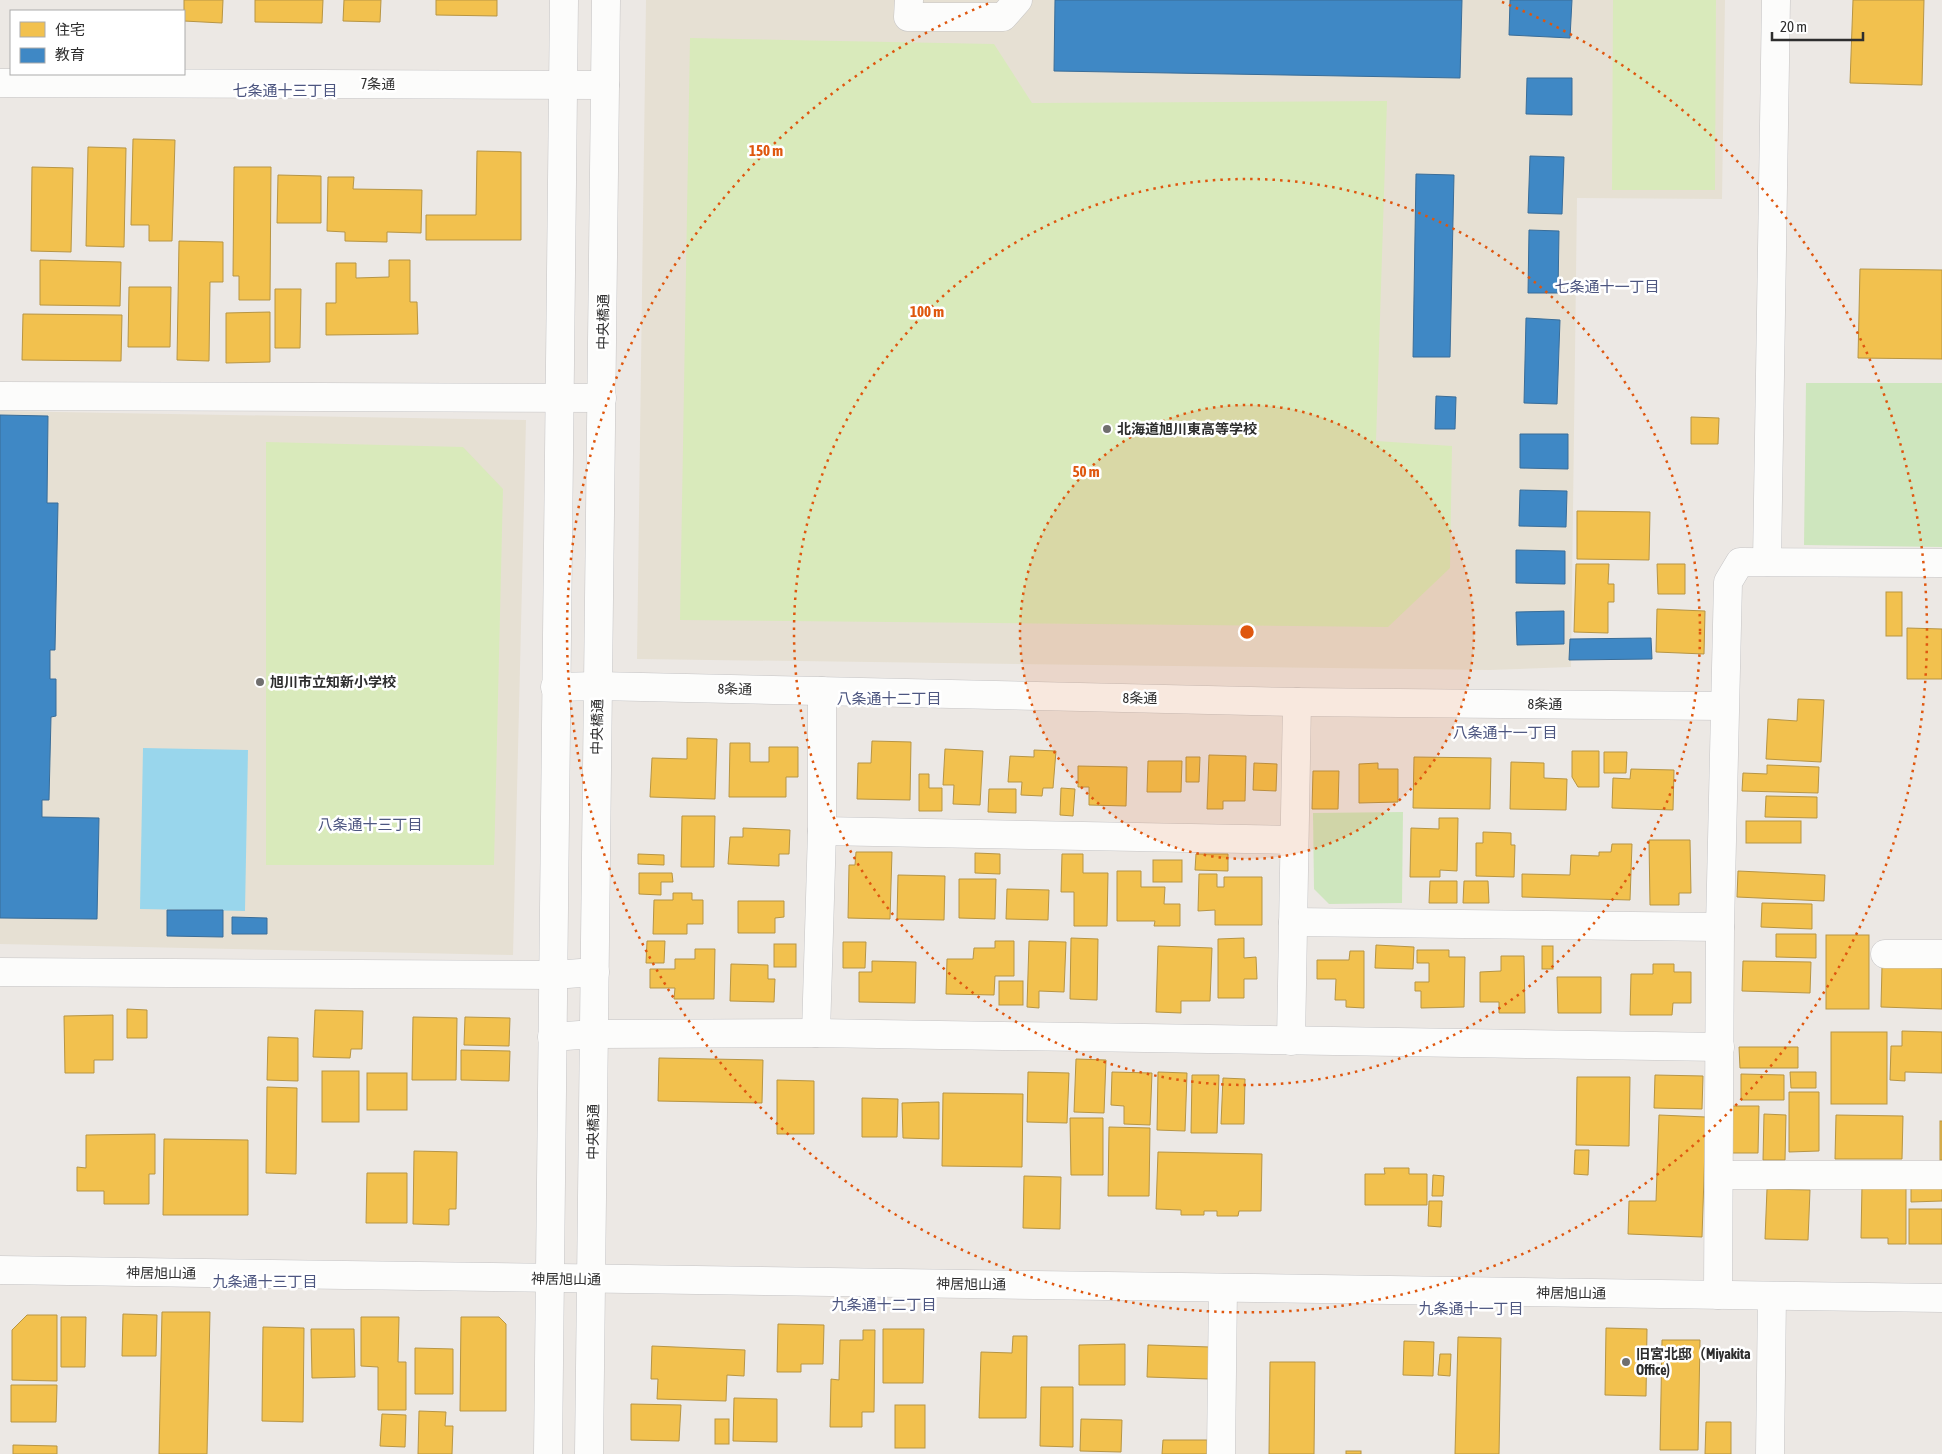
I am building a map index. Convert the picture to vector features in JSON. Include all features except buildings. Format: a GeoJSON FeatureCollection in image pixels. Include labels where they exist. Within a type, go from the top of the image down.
{"type":"FeatureCollection","features":[{"type":"Feature","properties":{"kind":"street"},"geometry":{"type":"LineString","coordinates":[[548,1454],[564,0]]}},
{"type":"Feature","properties":{"kind":"street","name":"中央橋通"},"geometry":{"type":"LineString","coordinates":[[589,1454],[606,0]]}},
{"type":"Feature","properties":{"kind":"street"},"geometry":{"type":"LineString","coordinates":[[908,0],[908,17],[1003,17],[1018,0]]}},
{"type":"Feature","properties":{"kind":"street"},"geometry":{"type":"LineString","coordinates":[[1767,562],[1776,0]]}},
{"type":"Feature","properties":{"kind":"street","name":"7条通"},"geometry":{"type":"LineString","coordinates":[[0,83],[605,85]]}},
{"type":"Feature","properties":{"kind":"street"},"geometry":{"type":"LineString","coordinates":[[0,396],[602,398]]}},
{"type":"Feature","properties":{"kind":"street"},"geometry":{"type":"LineString","coordinates":[[1718,1295],[1720,927],[1728,582],[1740,562],[1942,563]]}},
{"type":"Feature","properties":{"kind":"street","name":"8条通"},"geometry":{"type":"LineString","coordinates":[[555,687],[598,686],[1297,702],[1724,706]]}},
{"type":"Feature","properties":{"kind":"street"},"geometry":{"type":"LineString","coordinates":[[816,1033],[822,831],[822,692]]}},
{"type":"Feature","properties":{"kind":"street"},"geometry":{"type":"LineString","coordinates":[[1291,1041],[1293,840],[1297,702]]}},
{"type":"Feature","properties":{"kind":"street"},"geometry":{"type":"LineString","coordinates":[[822,831],[1293,840]]}},
{"type":"Feature","properties":{"kind":"street"},"geometry":{"type":"LineString","coordinates":[[1293,922],[1720,927]]}},
{"type":"Feature","properties":{"kind":"street"},"geometry":{"type":"LineString","coordinates":[[1885,954],[1942,954]]}},
{"type":"Feature","properties":{"kind":"street"},"geometry":{"type":"LineString","coordinates":[[0,972],[553,975],[595,972]]}},
{"type":"Feature","properties":{"kind":"street"},"geometry":{"type":"LineString","coordinates":[[552,1037],[594,1034],[816,1033],[1720,1047]]}},
{"type":"Feature","properties":{"kind":"street"},"geometry":{"type":"LineString","coordinates":[[1719,1175],[1942,1176]]}},
{"type":"Feature","properties":{"kind":"street","name":"神居旭山通"},"geometry":{"type":"LineString","coordinates":[[0,1270],[1942,1298]]}},
{"type":"Feature","properties":{"kind":"street"},"geometry":{"type":"LineString","coordinates":[[1221,1454],[1223,1288]]}},
{"type":"Feature","properties":{"kind":"street"},"geometry":{"type":"LineString","coordinates":[[1770,1454],[1772,1296]]}},
{"type":"Feature","properties":{"kind":"shaded area","name":"北海道旭川東高等学校"},"geometry":{"type":"Polygon","coordinates":[[[646,0],[1725,0],[1722,199],[1577,198],[1571,667],[1489,670],[637,659],[646,0]]]}},
{"type":"Feature","properties":{"kind":"shaded area","name":"旭川市立知新小学校"},"geometry":{"type":"Polygon","coordinates":[[[0,411],[526,420],[513,955],[0,944],[0,411]]]}},
{"type":"Feature","properties":{"kind":"green space"},"geometry":{"type":"Polygon","coordinates":[[[1613,0],[1716,0],[1715,190],[1612,190],[1613,0]]]}},
{"type":"Feature","properties":{"kind":"green space","name":"北海道旭川東高等学校"},"geometry":{"type":"Polygon","coordinates":[[[690,38],[994,44],[1032,103],[1387,101],[1376,441],[1452,446],[1450,568],[1388,627],[680,620],[690,38]]]}},
{"type":"Feature","properties":{"kind":"green space"},"geometry":{"type":"Polygon","coordinates":[[[1806,383],[1942,383],[1942,547],[1804,545],[1806,383]]]}},
{"type":"Feature","properties":{"kind":"green space"},"geometry":{"type":"Polygon","coordinates":[[[266,442],[463,447],[503,489],[494,865],[266,865],[266,442]]]}},
{"type":"Feature","properties":{"kind":"green space"},"geometry":{"type":"Polygon","coordinates":[[[1403,812],[1402,903],[1329,904],[1314,889],[1313,813],[1403,812]]]}},
{"type":"Feature","properties":{"kind":"water"},"geometry":{"type":"Polygon","coordinates":[[[143,748],[248,750],[245,911],[140,909],[143,748]]]}},
{"type":"Feature","properties":{"kind":"place","name":"北海道旭川東高等学校"},"geometry":{"type":"Point","coordinates":[1107,429]}},
{"type":"Feature","properties":{"kind":"place","name":"旭川市立知新小学校"},"geometry":{"type":"Point","coordinates":[260,682]}},
{"type":"Feature","properties":{"kind":"place","name":"旧宮北邸（Miyakita Office)"},"geometry":{"type":"Point","coordinates":[1626,1362]}},
{"type":"Feature","properties":{"kind":"district","name":"七条通十三丁目"},"geometry":{"type":"Point","coordinates":[285,90]}},
{"type":"Feature","properties":{"kind":"district","name":"七条通十一丁目"},"geometry":{"type":"Point","coordinates":[1607,286]}},
{"type":"Feature","properties":{"kind":"district","name":"八条通十二丁目"},"geometry":{"type":"Point","coordinates":[889,698]}},
{"type":"Feature","properties":{"kind":"district","name":"八条通十一丁目"},"geometry":{"type":"Point","coordinates":[1505,732]}},
{"type":"Feature","properties":{"kind":"district","name":"八条通十三丁目"},"geometry":{"type":"Point","coordinates":[370,824]}},
{"type":"Feature","properties":{"kind":"district","name":"九条通十三丁目"},"geometry":{"type":"Point","coordinates":[265,1281]}},
{"type":"Feature","properties":{"kind":"district","name":"九条通十二丁目"},"geometry":{"type":"Point","coordinates":[884,1304]}},
{"type":"Feature","properties":{"kind":"district","name":"九条通十一丁目"},"geometry":{"type":"Point","coordinates":[1471,1308]}}]}
